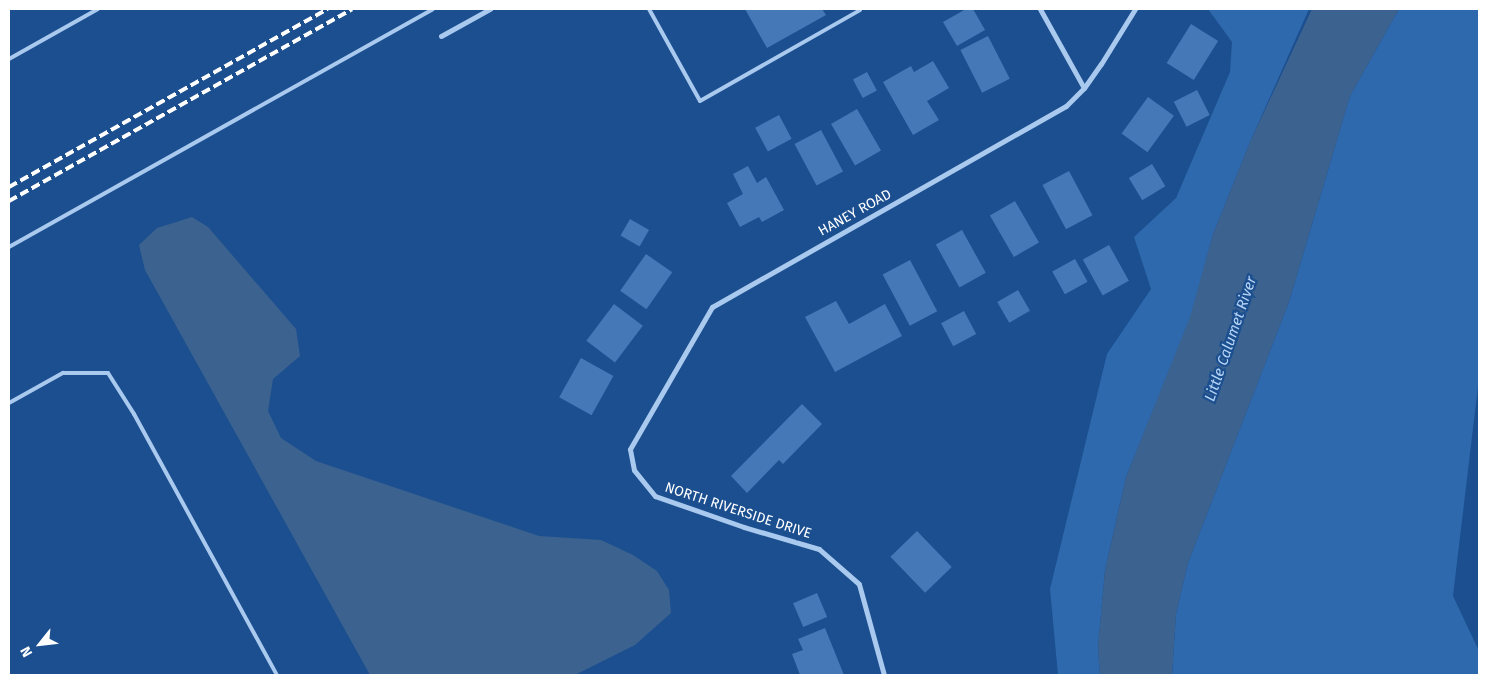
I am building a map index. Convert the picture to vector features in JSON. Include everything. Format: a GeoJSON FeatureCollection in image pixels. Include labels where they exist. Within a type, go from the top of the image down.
{"type":"FeatureCollection","features":[{"type":"Feature","properties":{"kind":"street"},"geometry":{"type":"LineString","coordinates":[[441,36],[490,9]]}},
{"type":"Feature","properties":{"kind":"street"},"geometry":{"type":"LineString","coordinates":[[1040,9],[1084,88]]}},
{"type":"Feature","properties":{"kind":"street","name":"HANEY ROAD"},"geometry":{"type":"LineString","coordinates":[[634,470],[630,449],[712,307],[1066,106],[1084,88],[1134,9]]}},
{"type":"Feature","properties":{"kind":"street","name":"NORTH RIVERSIDE DRIVE"},"geometry":{"type":"LineString","coordinates":[[634,470],[655,496],[744,527],[819,549],[859,584],[884,675]]}},
{"type":"Feature","properties":{"kind":"lane"},"geometry":{"type":"LineString","coordinates":[[9,59],[98,9]]}},
{"type":"Feature","properties":{"kind":"lane"},"geometry":{"type":"LineString","coordinates":[[9,246],[433,9]]}},
{"type":"Feature","properties":{"kind":"lane"},"geometry":{"type":"LineString","coordinates":[[649,9],[700,101],[860,9]]}},
{"type":"Feature","properties":{"kind":"lane"},"geometry":{"type":"LineString","coordinates":[[9,403],[64,373],[108,373],[134,414],[277,675]]}},
{"type":"Feature","properties":{"kind":"shaded area"},"geometry":{"type":"Polygon","coordinates":[[[1208,9],[1309,9],[1250,142],[1213,234],[1191,317],[1126,477],[1105,570],[1098,647],[1100,675],[1058,675],[1050,589],[1107,354],[1151,289],[1134,237],[1176,198],[1230,72],[1232,42],[1208,9]]]}},
{"type":"Feature","properties":{"kind":"shaded area"},"geometry":{"type":"Polygon","coordinates":[[[1399,9],[1479,9],[1479,378],[1453,596],[1479,651],[1479,675],[1172,675],[1176,614],[1188,563],[1289,302],[1350,96],[1399,9]]]}},
{"type":"Feature","properties":{"kind":"water","name":"Little Calumet River"},"geometry":{"type":"Polygon","coordinates":[[[1312,9],[1399,9],[1350,96],[1289,302],[1188,563],[1176,614],[1172,675],[1100,675],[1098,647],[1105,570],[1126,477],[1190,317],[1213,234],[1250,142],[1312,9]]]}},
{"type":"Feature","properties":{"kind":"water"},"geometry":{"type":"Polygon","coordinates":[[[192,217],[208,227],[296,329],[300,356],[273,379],[268,411],[281,438],[316,461],[539,536],[601,540],[633,555],[657,571],[669,590],[671,613],[635,645],[575,675],[370,675],[145,270],[139,245],[157,228],[192,217]]]}},
{"type":"Feature","properties":{"kind":"building"},"geometry":{"type":"Polygon","coordinates":[[[745,9],[822,9],[826,15],[767,48],[745,9]]]}},
{"type":"Feature","properties":{"kind":"building"},"geometry":{"type":"Polygon","coordinates":[[[966,9],[973,9],[985,30],[957,46],[943,22],[966,9]]]}},
{"type":"Feature","properties":{"kind":"building"},"geometry":{"type":"Polygon","coordinates":[[[1191,24],[1218,41],[1194,80],[1167,63],[1191,24]]]}},
{"type":"Feature","properties":{"kind":"building"},"geometry":{"type":"Polygon","coordinates":[[[988,36],[1010,79],[982,93],[960,50],[988,36]]]}},
{"type":"Feature","properties":{"kind":"building"},"geometry":{"type":"Polygon","coordinates":[[[933,61],[949,88],[927,101],[939,120],[913,135],[883,82],[911,66],[914,72],[933,61]]]}},
{"type":"Feature","properties":{"kind":"building"},"geometry":{"type":"Polygon","coordinates":[[[867,72],[877,91],[863,98],[853,80],[867,72]]]}},
{"type":"Feature","properties":{"kind":"building"},"geometry":{"type":"Polygon","coordinates":[[[1197,90],[1210,115],[1187,127],[1174,102],[1197,90]]]}},
{"type":"Feature","properties":{"kind":"building"},"geometry":{"type":"Polygon","coordinates":[[[1148,97],[1174,116],[1147,152],[1122,133],[1148,97]]]}},
{"type":"Feature","properties":{"kind":"building"},"geometry":{"type":"Polygon","coordinates":[[[857,109],[881,151],[855,166],[831,124],[857,109]]]}},
{"type":"Feature","properties":{"kind":"building"},"geometry":{"type":"Polygon","coordinates":[[[779,115],[792,139],[768,152],[755,128],[779,115]]]}},
{"type":"Feature","properties":{"kind":"building"},"geometry":{"type":"Polygon","coordinates":[[[821,130],[843,171],[817,186],[795,144],[821,130]]]}},
{"type":"Feature","properties":{"kind":"building"},"geometry":{"type":"Polygon","coordinates":[[[1152,164],[1165,186],[1142,200],[1129,178],[1152,164]]]}},
{"type":"Feature","properties":{"kind":"building"},"geometry":{"type":"Polygon","coordinates":[[[748,166],[757,183],[766,177],[784,210],[762,222],[759,217],[740,227],[727,203],[743,194],[733,174],[748,166]]]}},
{"type":"Feature","properties":{"kind":"building"},"geometry":{"type":"Polygon","coordinates":[[[1069,171],[1092,215],[1066,229],[1043,185],[1069,171]]]}},
{"type":"Feature","properties":{"kind":"building"},"geometry":{"type":"Polygon","coordinates":[[[1015,201],[1039,243],[1014,257],[990,216],[1015,201]]]}},
{"type":"Feature","properties":{"kind":"building"},"geometry":{"type":"Polygon","coordinates":[[[630,219],[649,230],[640,246],[620,235],[630,219]]]}},
{"type":"Feature","properties":{"kind":"building"},"geometry":{"type":"Polygon","coordinates":[[[962,230],[986,273],[960,287],[936,245],[962,230]]]}},
{"type":"Feature","properties":{"kind":"building"},"geometry":{"type":"Polygon","coordinates":[[[1109,245],[1129,281],[1103,295],[1083,260],[1109,245]]]}},
{"type":"Feature","properties":{"kind":"building"},"geometry":{"type":"Polygon","coordinates":[[[646,254],[672,272],[646,309],[620,291],[646,254]]]}},
{"type":"Feature","properties":{"kind":"building"},"geometry":{"type":"Polygon","coordinates":[[[1075,259],[1088,282],[1065,294],[1052,272],[1075,259]]]}},
{"type":"Feature","properties":{"kind":"building"},"geometry":{"type":"Polygon","coordinates":[[[910,260],[937,311],[910,326],[883,275],[910,260]]]}},
{"type":"Feature","properties":{"kind":"building"},"geometry":{"type":"Polygon","coordinates":[[[1018,290],[1030,311],[1009,323],[997,302],[1018,290]]]}},
{"type":"Feature","properties":{"kind":"building"},"geometry":{"type":"Polygon","coordinates":[[[836,301],[849,324],[885,304],[902,336],[835,372],[805,317],[836,301]]]}},
{"type":"Feature","properties":{"kind":"building"},"geometry":{"type":"Polygon","coordinates":[[[614,304],[643,326],[615,362],[586,341],[614,304]]]}},
{"type":"Feature","properties":{"kind":"building"},"geometry":{"type":"Polygon","coordinates":[[[964,311],[976,334],[953,346],[941,323],[964,311]]]}},
{"type":"Feature","properties":{"kind":"building"},"geometry":{"type":"Polygon","coordinates":[[[581,358],[613,376],[592,415],[559,397],[581,358]]]}},
{"type":"Feature","properties":{"kind":"building"},"geometry":{"type":"Polygon","coordinates":[[[802,404],[822,424],[783,464],[779,460],[747,493],[731,476],[802,404]]]}},
{"type":"Feature","properties":{"kind":"building"},"geometry":{"type":"Polygon","coordinates":[[[917,531],[952,567],[925,593],[890,557],[917,531]]]}},
{"type":"Feature","properties":{"kind":"building"},"geometry":{"type":"Polygon","coordinates":[[[817,593],[827,617],[803,627],[793,603],[817,593]]]}},
{"type":"Feature","properties":{"kind":"building"},"geometry":{"type":"Polygon","coordinates":[[[825,628],[844,675],[800,675],[792,654],[803,650],[798,639],[825,628]]]}},
{"type":"Feature","properties":{"kind":"railway"},"geometry":{"type":"LineString","coordinates":[[9,187],[328,9]]}},
{"type":"Feature","properties":{"kind":"railway"},"geometry":{"type":"LineString","coordinates":[[9,201],[352,9]]}}]}
